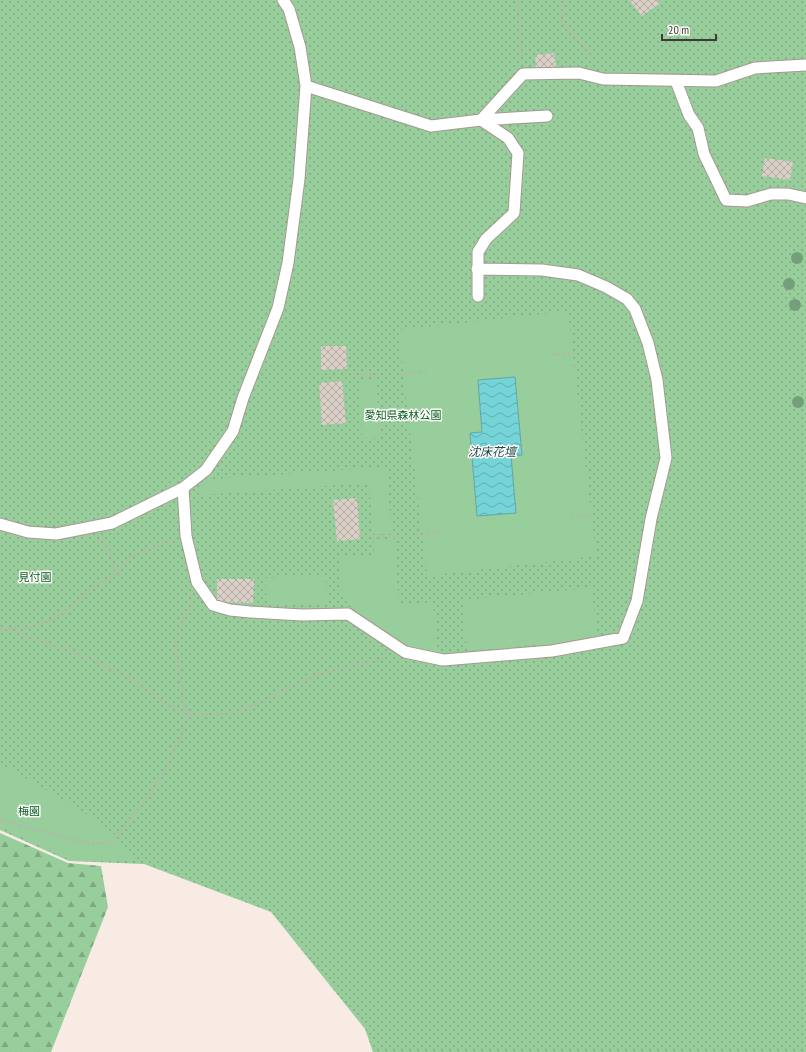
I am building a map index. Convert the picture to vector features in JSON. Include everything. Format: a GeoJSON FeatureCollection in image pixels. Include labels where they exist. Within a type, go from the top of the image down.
{"type":"FeatureCollection","features":[{"type":"Feature","properties":{"kind":"lane"},"geometry":{"type":"LineString","coordinates":[[0,524],[28,532],[56,534],[112,523],[183,488],[206,470],[233,431],[243,398],[278,308],[288,263],[297,194],[306,86],[300,47],[289,9],[283,0]]}},
{"type":"Feature","properties":{"kind":"lane"},"geometry":{"type":"LineString","coordinates":[[481,120],[523,74],[579,73],[603,79],[716,81],[755,68],[806,65]]}},
{"type":"Feature","properties":{"kind":"lane"},"geometry":{"type":"LineString","coordinates":[[676,81],[689,115],[698,128],[704,154],[726,200],[747,201],[771,194],[788,194],[806,198]]}},
{"type":"Feature","properties":{"kind":"lane"},"geometry":{"type":"LineString","coordinates":[[306,86],[431,126],[481,120],[547,116]]}},
{"type":"Feature","properties":{"kind":"lane"},"geometry":{"type":"LineString","coordinates":[[478,296],[478,252],[486,239],[514,213],[518,153],[508,138],[481,120]]}},
{"type":"Feature","properties":{"kind":"lane"},"geometry":{"type":"LineString","coordinates":[[183,488],[186,536],[197,582],[213,605],[230,610],[272,614],[348,614],[405,652],[443,660],[552,651],[623,638],[637,601],[651,519],[666,458],[657,380],[648,343],[635,309],[626,299],[606,287],[578,275],[542,270],[477,269]]}},
{"type":"Feature","properties":{"kind":"path"},"geometry":{"type":"LineString","coordinates":[[518,0],[523,74]]}},
{"type":"Feature","properties":{"kind":"path"},"geometry":{"type":"LineString","coordinates":[[564,0],[562,22],[593,57]]}},
{"type":"Feature","properties":{"kind":"path"},"geometry":{"type":"LineString","coordinates":[[553,355],[573,354]]}},
{"type":"Feature","properties":{"kind":"path"},"geometry":{"type":"LineString","coordinates":[[404,374],[427,371]]}},
{"type":"Feature","properties":{"kind":"path"},"geometry":{"type":"LineString","coordinates":[[355,375],[379,374]]}},
{"type":"Feature","properties":{"kind":"path"},"geometry":{"type":"LineString","coordinates":[[571,518],[591,515]]}},
{"type":"Feature","properties":{"kind":"path"},"geometry":{"type":"LineString","coordinates":[[85,529],[108,549],[116,576]]}},
{"type":"Feature","properties":{"kind":"path"},"geometry":{"type":"LineString","coordinates":[[422,534],[443,532]]}},
{"type":"Feature","properties":{"kind":"path"},"geometry":{"type":"LineString","coordinates":[[0,629],[27,628],[54,619],[69,609],[93,586],[116,576],[131,556],[186,536]]}},
{"type":"Feature","properties":{"kind":"path"},"geometry":{"type":"LineString","coordinates":[[373,537],[398,536]]}},
{"type":"Feature","properties":{"kind":"path"},"geometry":{"type":"LineString","coordinates":[[190,715],[183,702],[175,638],[187,612],[197,582]]}},
{"type":"Feature","properties":{"kind":"path"},"geometry":{"type":"LineString","coordinates":[[7,629],[87,656],[140,683],[165,704],[190,715],[232,714],[259,703],[319,674],[380,660],[394,645]]}},
{"type":"Feature","properties":{"kind":"path"},"geometry":{"type":"LineString","coordinates":[[0,820],[88,843],[112,843],[154,790],[170,761],[190,715]]}},
{"type":"Feature","properties":{"kind":"green space","name":"愛知県森林公園"},"geometry":{"type":"Polygon","coordinates":[[[0,0],[806,0],[806,1052],[373,1052],[365,1029],[271,912],[144,864],[69,861],[0,830],[0,0]]]}},
{"type":"Feature","properties":{"kind":"green space"},"geometry":{"type":"Polygon","coordinates":[[[568,311],[596,556],[427,576],[398,330],[568,311]]]}},
{"type":"Feature","properties":{"kind":"green space"},"geometry":{"type":"Polygon","coordinates":[[[377,379],[379,438],[362,439],[360,380],[377,379]]]}},
{"type":"Feature","properties":{"kind":"green space"},"geometry":{"type":"Polygon","coordinates":[[[386,467],[392,534],[373,534],[369,483],[203,495],[199,487],[202,482],[214,479],[386,467]]]}},
{"type":"Feature","properties":{"kind":"green space"},"geometry":{"type":"Polygon","coordinates":[[[394,540],[399,604],[433,602],[438,653],[409,647],[388,636],[367,621],[342,597],[340,556],[374,556],[374,541],[394,540]]]}},
{"type":"Feature","properties":{"kind":"green space"},"geometry":{"type":"Polygon","coordinates":[[[326,575],[327,603],[267,605],[265,578],[326,575]]]}},
{"type":"Feature","properties":{"kind":"green space"},"geometry":{"type":"Polygon","coordinates":[[[592,588],[597,639],[467,651],[462,600],[592,588]]]}},
{"type":"Feature","properties":{"kind":"green space","name":"梅園"},"geometry":{"type":"Polygon","coordinates":[[[0,763],[79,809],[112,832],[137,861],[69,859],[0,827],[0,763]]]}},
{"type":"Feature","properties":{"kind":"green space"},"geometry":{"type":"Polygon","coordinates":[[[0,833],[68,863],[101,866],[108,907],[51,1052],[0,1052],[0,833]]]}},
{"type":"Feature","properties":{"kind":"water","name":"沈床花壇"},"geometry":{"type":"Polygon","coordinates":[[[515,377],[522,455],[511,456],[516,513],[477,516],[470,433],[482,432],[478,380],[515,377]]]}},
{"type":"Feature","properties":{"kind":"building"},"geometry":{"type":"Polygon","coordinates":[[[629,0],[657,0],[660,3],[642,16],[629,0]]]}},
{"type":"Feature","properties":{"kind":"building"},"geometry":{"type":"Polygon","coordinates":[[[554,53],[556,68],[536,70],[535,55],[554,53]]]}},
{"type":"Feature","properties":{"kind":"building"},"geometry":{"type":"Polygon","coordinates":[[[765,158],[793,162],[790,180],[762,176],[765,158]]]}},
{"type":"Feature","properties":{"kind":"building"},"geometry":{"type":"Polygon","coordinates":[[[321,346],[346,346],[347,369],[321,370],[321,346]]]}},
{"type":"Feature","properties":{"kind":"building"},"geometry":{"type":"Polygon","coordinates":[[[342,381],[346,423],[322,425],[319,383],[342,381]]]}},
{"type":"Feature","properties":{"kind":"building"},"geometry":{"type":"Polygon","coordinates":[[[357,498],[360,539],[337,541],[333,500],[357,498]]]}},
{"type":"Feature","properties":{"kind":"building"},"geometry":{"type":"Polygon","coordinates":[[[217,579],[254,579],[253,603],[217,602],[217,579]]]}},
{"type":"Feature","properties":{"kind":"park label","name":"見付園"},"geometry":{"type":"Point","coordinates":[35,577]}}]}
